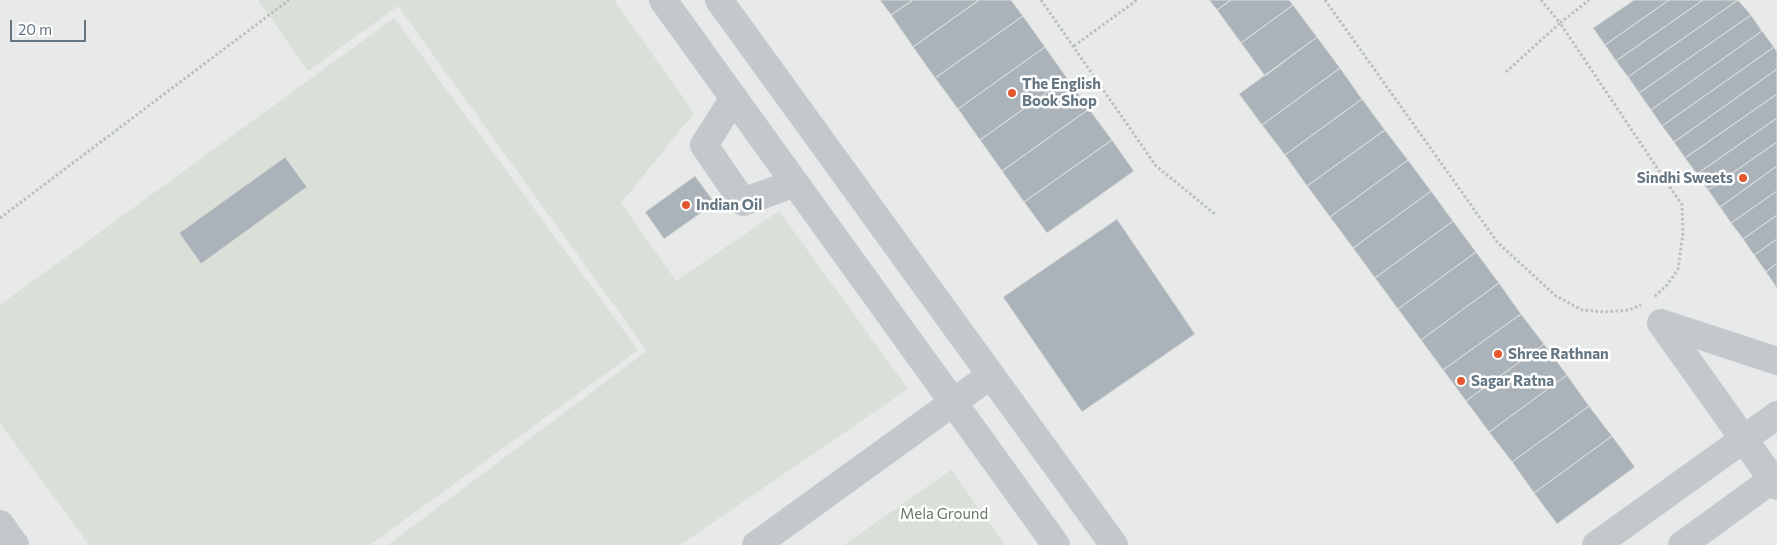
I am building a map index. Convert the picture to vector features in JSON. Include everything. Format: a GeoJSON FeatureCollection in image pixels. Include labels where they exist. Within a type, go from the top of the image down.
{"type":"FeatureCollection","features":[{"type":"Feature","properties":{"kind":"street"},"geometry":{"type":"LineString","coordinates":[[663,0],[1056,545]]}},
{"type":"Feature","properties":{"kind":"street"},"geometry":{"type":"LineString","coordinates":[[719,0],[1114,545]]}},
{"type":"Feature","properties":{"kind":"street"},"geometry":{"type":"LineString","coordinates":[[734,98],[704,145],[743,202],[794,183]]}},
{"type":"Feature","properties":{"kind":"street"},"geometry":{"type":"LineString","coordinates":[[1682,545],[1775,481],[1742,440],[1661,323],[1777,361]]}},
{"type":"Feature","properties":{"kind":"street"},"geometry":{"type":"LineString","coordinates":[[756,545],[991,375]]}},
{"type":"Feature","properties":{"kind":"street"},"geometry":{"type":"LineString","coordinates":[[1596,545],[1777,415]]}},
{"type":"Feature","properties":{"kind":"street"},"geometry":{"type":"LineString","coordinates":[[0,524],[15,545]]}},
{"type":"Feature","properties":{"kind":"path"},"geometry":{"type":"LineString","coordinates":[[0,218],[289,0]]}},
{"type":"Feature","properties":{"kind":"path"},"geometry":{"type":"LineString","coordinates":[[1042,0],[1156,166],[1216,215]]}},
{"type":"Feature","properties":{"kind":"path"},"geometry":{"type":"LineString","coordinates":[[1074,46],[1137,0]]}},
{"type":"Feature","properties":{"kind":"path"},"geometry":{"type":"LineString","coordinates":[[1325,0],[1498,243],[1556,296],[1582,310],[1605,312],[1629,310],[1648,303],[1668,284],[1678,269],[1683,233],[1682,205],[1560,23],[1541,0]]}},
{"type":"Feature","properties":{"kind":"path"},"geometry":{"type":"LineString","coordinates":[[1506,72],[1560,23],[1589,0]]}},
{"type":"Feature","properties":{"kind":"shaded area"},"geometry":{"type":"Polygon","coordinates":[[[0,0],[1777,0],[1777,545],[0,545],[0,0]]]}},
{"type":"Feature","properties":{"kind":"green space"},"geometry":{"type":"Polygon","coordinates":[[[258,0],[614,0],[694,113],[621,203],[676,281],[779,211],[908,389],[680,545],[388,545],[647,351],[398,6],[308,71],[258,0]]]}},
{"type":"Feature","properties":{"kind":"green space"},"geometry":{"type":"Polygon","coordinates":[[[394,18],[638,350],[370,545],[89,545],[0,423],[0,305],[394,18]]]}},
{"type":"Feature","properties":{"kind":"green space","name":"Mela Ground"},"geometry":{"type":"Polygon","coordinates":[[[951,470],[1005,545],[844,545],[951,470]]]}},
{"type":"Feature","properties":{"kind":"building"},"geometry":{"type":"Polygon","coordinates":[[[880,0],[913,0],[891,15],[880,0]]]}},
{"type":"Feature","properties":{"kind":"building"},"geometry":{"type":"Polygon","coordinates":[[[913,0],[979,0],[913,47],[891,15],[913,0]]]}},
{"type":"Feature","properties":{"kind":"building"},"geometry":{"type":"Polygon","coordinates":[[[979,0],[1011,0],[1023,16],[935,78],[913,47],[979,0]]]}},
{"type":"Feature","properties":{"kind":"building"},"geometry":{"type":"Polygon","coordinates":[[[1209,0],[1231,0],[1217,10],[1209,0]]]}},
{"type":"Feature","properties":{"kind":"building"},"geometry":{"type":"Polygon","coordinates":[[[1231,0],[1289,0],[1293,5],[1241,43],[1217,10],[1231,0]]]}},
{"type":"Feature","properties":{"kind":"building"},"geometry":{"type":"Polygon","coordinates":[[[1634,0],[1669,0],[1605,45],[1593,28],[1634,0]]]}},
{"type":"Feature","properties":{"kind":"building"},"geometry":{"type":"Polygon","coordinates":[[[1669,0],[1703,0],[1616,61],[1605,45],[1669,0]]]}},
{"type":"Feature","properties":{"kind":"building"},"geometry":{"type":"Polygon","coordinates":[[[1703,0],[1738,0],[1628,77],[1616,61],[1703,0]]]}},
{"type":"Feature","properties":{"kind":"building"},"geometry":{"type":"Polygon","coordinates":[[[1738,0],[1751,15],[1639,93],[1628,77],[1738,0]]]}},
{"type":"Feature","properties":{"kind":"building"},"geometry":{"type":"Polygon","coordinates":[[[1293,5],[1317,37],[1265,76],[1241,43],[1293,5]]]}},
{"type":"Feature","properties":{"kind":"building"},"geometry":{"type":"Polygon","coordinates":[[[1751,15],[1762,31],[1651,110],[1639,93],[1751,15]]]}},
{"type":"Feature","properties":{"kind":"building"},"geometry":{"type":"Polygon","coordinates":[[[1023,16],[1045,47],[958,109],[935,78],[1023,16]]]}},
{"type":"Feature","properties":{"kind":"building"},"geometry":{"type":"Polygon","coordinates":[[[1762,31],[1774,47],[1662,126],[1651,110],[1762,31]]]}},
{"type":"Feature","properties":{"kind":"building"},"geometry":{"type":"Polygon","coordinates":[[[1317,37],[1340,68],[1262,125],[1239,94],[1317,37]]]}},
{"type":"Feature","properties":{"kind":"building","name":"The English Book Shop"},"geometry":{"type":"Polygon","coordinates":[[[1045,47],[1067,78],[980,140],[958,109],[1045,47]]]}},
{"type":"Feature","properties":{"kind":"building"},"geometry":{"type":"Polygon","coordinates":[[[1774,47],[1777,52],[1777,69],[1674,142],[1662,126],[1774,47]]]}},
{"type":"Feature","properties":{"kind":"building"},"geometry":{"type":"Polygon","coordinates":[[[1340,68],[1362,99],[1285,155],[1262,125],[1340,68]]]}},
{"type":"Feature","properties":{"kind":"building"},"geometry":{"type":"Polygon","coordinates":[[[1777,69],[1777,94],[1685,158],[1674,142],[1777,69]]]}},
{"type":"Feature","properties":{"kind":"building"},"geometry":{"type":"Polygon","coordinates":[[[1067,78],[1089,109],[1002,171],[980,140],[1067,78]]]}},
{"type":"Feature","properties":{"kind":"building"},"geometry":{"type":"Polygon","coordinates":[[[1777,94],[1777,118],[1697,174],[1685,158],[1777,94]]]}},
{"type":"Feature","properties":{"kind":"building"},"geometry":{"type":"Polygon","coordinates":[[[1362,99],[1385,130],[1307,186],[1285,155],[1362,99]]]}},
{"type":"Feature","properties":{"kind":"building"},"geometry":{"type":"Polygon","coordinates":[[[1089,109],[1112,140],[1024,202],[1002,171],[1089,109]]]}},
{"type":"Feature","properties":{"kind":"building"},"geometry":{"type":"Polygon","coordinates":[[[1777,118],[1777,142],[1708,190],[1697,174],[1777,118]]]}},
{"type":"Feature","properties":{"kind":"building"},"geometry":{"type":"Polygon","coordinates":[[[1385,130],[1408,160],[1330,217],[1307,186],[1385,130]]]}},
{"type":"Feature","properties":{"kind":"building"},"geometry":{"type":"Polygon","coordinates":[[[1112,140],[1134,171],[1047,233],[1024,202],[1112,140]]]}},
{"type":"Feature","properties":{"kind":"building","name":"Sindhi Sweets"},"geometry":{"type":"Polygon","coordinates":[[[1777,142],[1777,166],[1720,207],[1708,190],[1777,142]]]}},
{"type":"Feature","properties":{"kind":"building"},"geometry":{"type":"Polygon","coordinates":[[[285,157],[307,187],[201,264],[179,233],[285,157]]]}},
{"type":"Feature","properties":{"kind":"building"},"geometry":{"type":"Polygon","coordinates":[[[1408,160],[1431,191],[1353,248],[1330,217],[1408,160]]]}},
{"type":"Feature","properties":{"kind":"building"},"geometry":{"type":"Polygon","coordinates":[[[1777,166],[1777,191],[1731,223],[1720,207],[1777,166]]]}},
{"type":"Feature","properties":{"kind":"building"},"geometry":{"type":"Polygon","coordinates":[[[695,176],[715,203],[664,239],[645,212],[695,176]]]}},
{"type":"Feature","properties":{"kind":"building"},"geometry":{"type":"Polygon","coordinates":[[[1431,191],[1453,221],[1375,278],[1353,248],[1431,191]]]}},
{"type":"Feature","properties":{"kind":"building"},"geometry":{"type":"Polygon","coordinates":[[[1777,191],[1777,215],[1743,239],[1731,223],[1777,191]]]}},
{"type":"Feature","properties":{"kind":"building"},"geometry":{"type":"Polygon","coordinates":[[[1777,215],[1777,239],[1754,255],[1743,239],[1777,215]]]}},
{"type":"Feature","properties":{"kind":"building"},"geometry":{"type":"Polygon","coordinates":[[[1117,219],[1195,334],[1082,412],[1003,297],[1117,219]]]}},
{"type":"Feature","properties":{"kind":"building"},"geometry":{"type":"Polygon","coordinates":[[[1453,221],[1476,252],[1398,309],[1375,278],[1453,221]]]}},
{"type":"Feature","properties":{"kind":"building"},"geometry":{"type":"Polygon","coordinates":[[[1777,239],[1777,263],[1766,272],[1754,255],[1777,239]]]}},
{"type":"Feature","properties":{"kind":"building"},"geometry":{"type":"Polygon","coordinates":[[[1476,252],[1499,283],[1421,340],[1398,309],[1476,252]]]}},
{"type":"Feature","properties":{"kind":"building"},"geometry":{"type":"Polygon","coordinates":[[[1777,263],[1777,288],[1766,272],[1777,263]]]}},
{"type":"Feature","properties":{"kind":"building"},"geometry":{"type":"Polygon","coordinates":[[[1499,283],[1521,314],[1443,370],[1421,340],[1499,283]]]}},
{"type":"Feature","properties":{"kind":"building"},"geometry":{"type":"Polygon","coordinates":[[[1521,314],[1544,344],[1466,401],[1443,370],[1521,314]]]}},
{"type":"Feature","properties":{"kind":"building"},"geometry":{"type":"Polygon","coordinates":[[[1544,344],[1567,375],[1489,432],[1466,401],[1544,344]]]}},
{"type":"Feature","properties":{"kind":"building"},"geometry":{"type":"Polygon","coordinates":[[[1567,375],[1589,406],[1512,462],[1489,432],[1567,375]]]}},
{"type":"Feature","properties":{"kind":"building"},"geometry":{"type":"Polygon","coordinates":[[[1589,406],[1612,436],[1534,493],[1512,462],[1589,406]]]}},
{"type":"Feature","properties":{"kind":"building"},"geometry":{"type":"Polygon","coordinates":[[[1612,436],[1635,467],[1557,524],[1534,493],[1612,436]]]}},
{"type":"Feature","properties":{"kind":"place","name":"The English Book Shop"},"geometry":{"type":"Point","coordinates":[1012,93]}},
{"type":"Feature","properties":{"kind":"place","name":"Sindhi Sweets"},"geometry":{"type":"Point","coordinates":[1743,178]}},
{"type":"Feature","properties":{"kind":"place","name":"Indian Oil"},"geometry":{"type":"Point","coordinates":[686,205]}},
{"type":"Feature","properties":{"kind":"place","name":"Shree Rathnan"},"geometry":{"type":"Point","coordinates":[1498,354]}},
{"type":"Feature","properties":{"kind":"place","name":"Sagar Ratna"},"geometry":{"type":"Point","coordinates":[1461,381]}}]}
